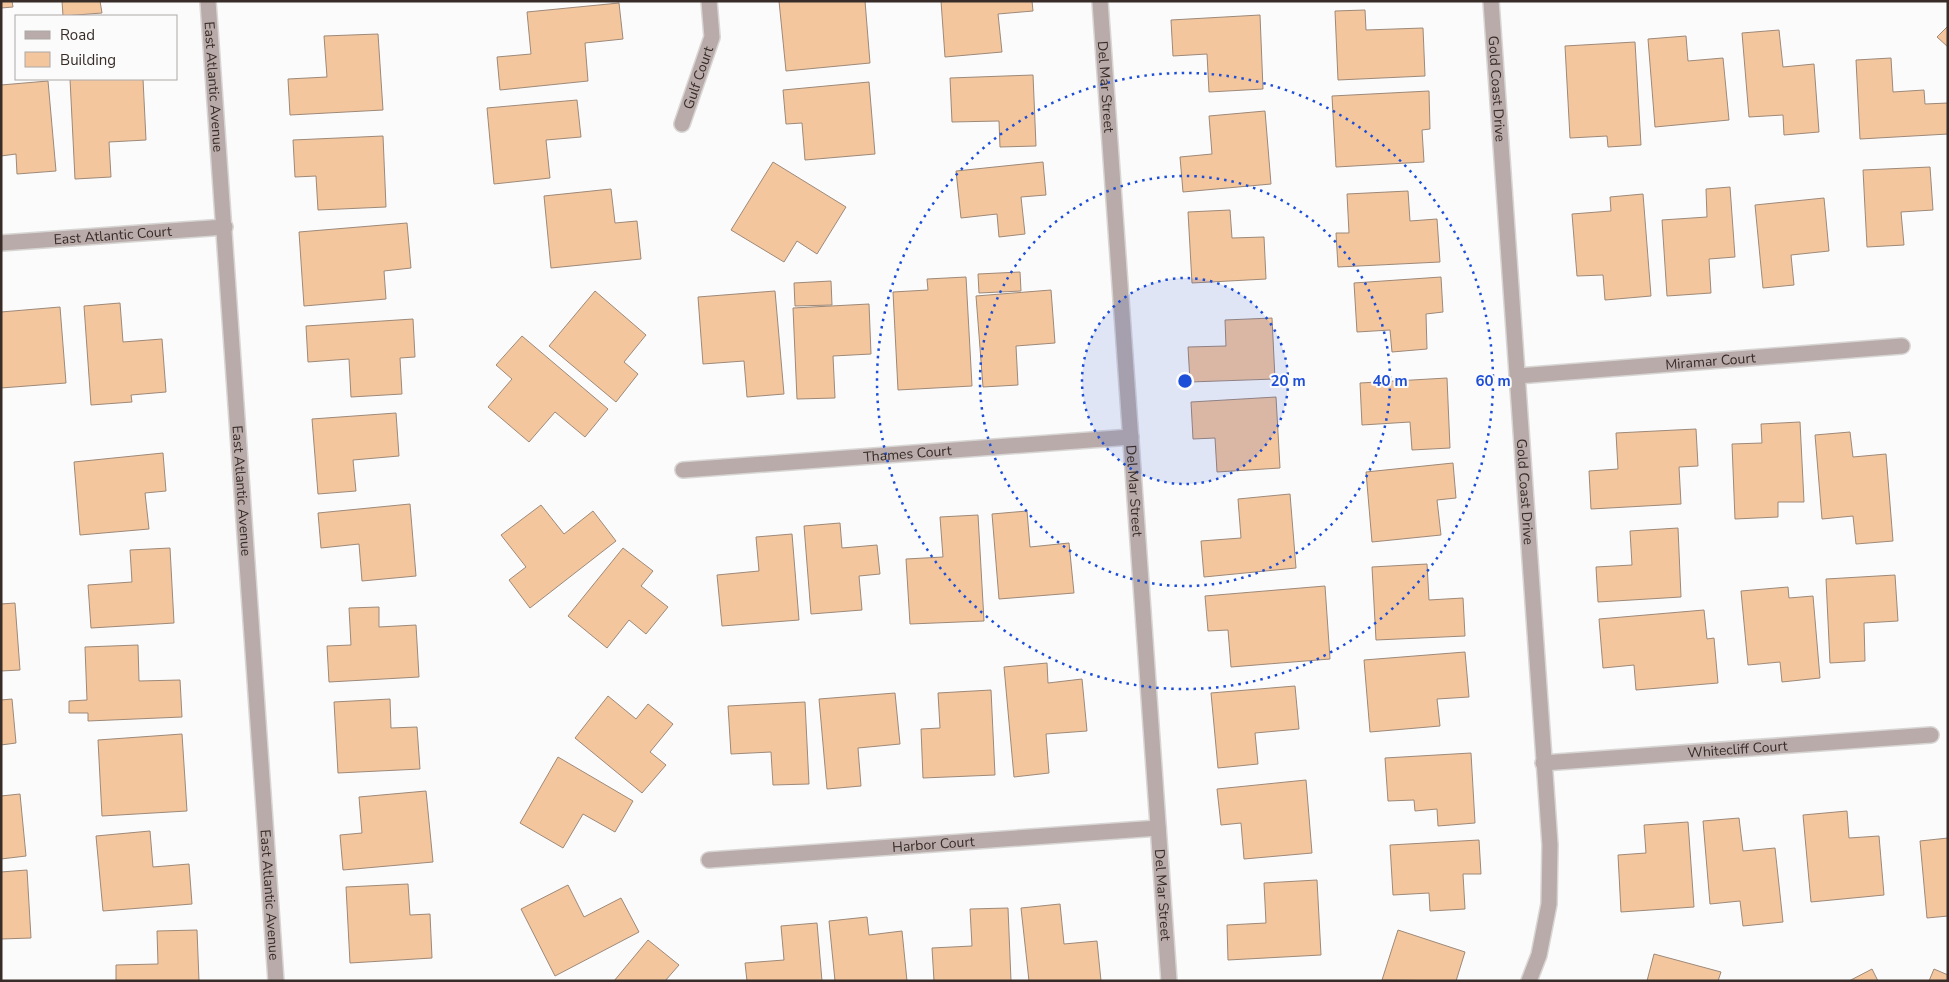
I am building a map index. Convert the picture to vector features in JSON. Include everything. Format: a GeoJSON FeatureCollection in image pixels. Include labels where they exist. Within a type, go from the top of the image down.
{"type":"FeatureCollection","features":[{"type":"Feature","properties":{"kind":"street","name":"East Atlantic Avenue"},"geometry":{"type":"LineString","coordinates":[[208,1],[276,981]]}},
{"type":"Feature","properties":{"kind":"street","name":"Gulf Court"},"geometry":{"type":"LineString","coordinates":[[682,124],[712,37],[709,1]]}},
{"type":"Feature","properties":{"kind":"street","name":"Del Mar Street"},"geometry":{"type":"LineString","coordinates":[[1100,1],[1169,981]]}},
{"type":"Feature","properties":{"kind":"street","name":"Gold Coast Drive"},"geometry":{"type":"LineString","coordinates":[[1491,1],[1550,846],[1549,904],[1540,955],[1529,981]]}},
{"type":"Feature","properties":{"kind":"street","name":"East Atlantic Court"},"geometry":{"type":"LineString","coordinates":[[1,243],[225,227]]}},
{"type":"Feature","properties":{"kind":"street","name":"Miramar Court"},"geometry":{"type":"LineString","coordinates":[[1517,376],[1902,346]]}},
{"type":"Feature","properties":{"kind":"street","name":"Thames Court"},"geometry":{"type":"LineString","coordinates":[[683,470],[1131,437]]}},
{"type":"Feature","properties":{"kind":"street","name":"Whitecliff Court"},"geometry":{"type":"LineString","coordinates":[[1543,762],[1931,735]]}},
{"type":"Feature","properties":{"kind":"street","name":"Harbor Court"},"geometry":{"type":"LineString","coordinates":[[709,860],[1158,828]]}},
{"type":"Feature","properties":{"kind":"building"},"geometry":{"type":"Polygon","coordinates":[[[1,1],[12,1],[13,7],[1,8],[1,1]]]}},
{"type":"Feature","properties":{"kind":"building"},"geometry":{"type":"Polygon","coordinates":[[[62,1],[100,1],[102,13],[63,15],[62,1]]]}},
{"type":"Feature","properties":{"kind":"building"},"geometry":{"type":"Polygon","coordinates":[[[779,1],[865,1],[870,63],[786,71],[779,1]]]}},
{"type":"Feature","properties":{"kind":"building"},"geometry":{"type":"Polygon","coordinates":[[[941,1],[1032,1],[1033,11],[998,14],[1002,52],[945,57],[941,1]]]}},
{"type":"Feature","properties":{"kind":"building"},"geometry":{"type":"Polygon","coordinates":[[[619,3],[623,39],[585,43],[588,81],[500,90],[497,57],[531,54],[527,12],[619,3]]]}},
{"type":"Feature","properties":{"kind":"building"},"geometry":{"type":"Polygon","coordinates":[[[1365,10],[1366,30],[1423,28],[1425,76],[1338,80],[1335,11],[1365,10]]]}},
{"type":"Feature","properties":{"kind":"building"},"geometry":{"type":"Polygon","coordinates":[[[1260,15],[1263,89],[1209,92],[1207,54],[1173,56],[1171,20],[1260,15]]]}},
{"type":"Feature","properties":{"kind":"building"},"geometry":{"type":"Polygon","coordinates":[[[1948,26],[1948,47],[1937,37],[1948,26]]]}},
{"type":"Feature","properties":{"kind":"building"},"geometry":{"type":"Polygon","coordinates":[[[1779,30],[1783,67],[1814,64],[1819,132],[1784,135],[1783,115],[1749,117],[1742,33],[1779,30]]]}},
{"type":"Feature","properties":{"kind":"building"},"geometry":{"type":"Polygon","coordinates":[[[378,34],[383,110],[290,115],[288,79],[327,77],[324,36],[378,34]]]}},
{"type":"Feature","properties":{"kind":"building"},"geometry":{"type":"Polygon","coordinates":[[[1686,36],[1688,61],[1723,58],[1729,120],[1655,127],[1648,39],[1686,36]]]}},
{"type":"Feature","properties":{"kind":"building"},"geometry":{"type":"Polygon","coordinates":[[[1635,42],[1641,145],[1608,147],[1607,136],[1570,138],[1565,46],[1635,42]]]}},
{"type":"Feature","properties":{"kind":"building"},"geometry":{"type":"Polygon","coordinates":[[[1891,58],[1893,92],[1924,90],[1925,104],[1948,103],[1948,134],[1860,139],[1856,60],[1891,58]]]}},
{"type":"Feature","properties":{"kind":"building"},"geometry":{"type":"Polygon","coordinates":[[[1033,75],[1036,146],[1000,147],[999,121],[952,122],[950,78],[1033,75]]]}},
{"type":"Feature","properties":{"kind":"building"},"geometry":{"type":"Polygon","coordinates":[[[70,80],[143,80],[146,140],[109,142],[111,177],[75,179],[70,80]]]}},
{"type":"Feature","properties":{"kind":"building"},"geometry":{"type":"Polygon","coordinates":[[[48,81],[56,171],[17,174],[16,154],[1,156],[1,85],[48,81]]]}},
{"type":"Feature","properties":{"kind":"building"},"geometry":{"type":"Polygon","coordinates":[[[869,82],[875,154],[805,160],[802,123],[786,124],[783,90],[869,82]]]}},
{"type":"Feature","properties":{"kind":"building"},"geometry":{"type":"Polygon","coordinates":[[[1429,91],[1430,129],[1422,130],[1424,162],[1336,167],[1332,96],[1429,91]]]}},
{"type":"Feature","properties":{"kind":"building"},"geometry":{"type":"Polygon","coordinates":[[[577,100],[581,137],[546,140],[550,178],[494,184],[487,108],[577,100]]]}},
{"type":"Feature","properties":{"kind":"building"},"geometry":{"type":"Polygon","coordinates":[[[1265,111],[1271,184],[1183,192],[1180,157],[1212,154],[1209,116],[1265,111]]]}},
{"type":"Feature","properties":{"kind":"building"},"geometry":{"type":"Polygon","coordinates":[[[383,136],[386,207],[318,210],[316,176],[295,177],[293,140],[383,136]]]}},
{"type":"Feature","properties":{"kind":"building"},"geometry":{"type":"Polygon","coordinates":[[[773,162],[846,207],[817,254],[797,241],[784,262],[731,230],[773,162]]]}},
{"type":"Feature","properties":{"kind":"building"},"geometry":{"type":"Polygon","coordinates":[[[1043,162],[1046,195],[1021,197],[1025,234],[999,237],[997,214],[961,218],[956,171],[1043,162]]]}},
{"type":"Feature","properties":{"kind":"building"},"geometry":{"type":"Polygon","coordinates":[[[1930,167],[1933,210],[1901,212],[1904,245],[1867,247],[1863,170],[1930,167]]]}},
{"type":"Feature","properties":{"kind":"building"},"geometry":{"type":"Polygon","coordinates":[[[1730,187],[1735,257],[1709,259],[1711,293],[1667,296],[1662,220],[1707,217],[1706,189],[1730,187]]]}},
{"type":"Feature","properties":{"kind":"building"},"geometry":{"type":"Polygon","coordinates":[[[611,189],[615,223],[637,221],[641,259],[551,268],[544,196],[611,189]]]}},
{"type":"Feature","properties":{"kind":"building"},"geometry":{"type":"Polygon","coordinates":[[[1408,191],[1410,221],[1437,219],[1440,262],[1338,267],[1336,233],[1349,233],[1347,194],[1408,191]]]}},
{"type":"Feature","properties":{"kind":"building"},"geometry":{"type":"Polygon","coordinates":[[[1643,194],[1651,296],[1605,300],[1603,275],[1577,276],[1572,214],[1611,211],[1610,197],[1643,194]]]}},
{"type":"Feature","properties":{"kind":"building"},"geometry":{"type":"Polygon","coordinates":[[[1824,198],[1829,251],[1791,255],[1794,285],[1763,288],[1755,205],[1824,198]]]}},
{"type":"Feature","properties":{"kind":"building"},"geometry":{"type":"Polygon","coordinates":[[[1230,210],[1232,238],[1264,237],[1266,279],[1192,283],[1188,212],[1230,210]]]}},
{"type":"Feature","properties":{"kind":"building"},"geometry":{"type":"Polygon","coordinates":[[[407,223],[411,268],[384,271],[386,299],[304,306],[299,232],[407,223]]]}},
{"type":"Feature","properties":{"kind":"building"},"geometry":{"type":"Polygon","coordinates":[[[1020,272],[1021,291],[979,293],[978,274],[1020,272]]]}},
{"type":"Feature","properties":{"kind":"building"},"geometry":{"type":"Polygon","coordinates":[[[966,277],[972,386],[898,390],[893,292],[928,290],[927,279],[966,277]]]}},
{"type":"Feature","properties":{"kind":"building"},"geometry":{"type":"Polygon","coordinates":[[[1441,277],[1443,312],[1426,314],[1427,349],[1392,352],[1390,330],[1357,332],[1354,283],[1441,277]]]}},
{"type":"Feature","properties":{"kind":"building"},"geometry":{"type":"Polygon","coordinates":[[[831,281],[832,305],[795,306],[794,283],[831,281]]]}},
{"type":"Feature","properties":{"kind":"building"},"geometry":{"type":"Polygon","coordinates":[[[1051,290],[1055,343],[1016,346],[1018,385],[983,387],[976,296],[1051,290]]]}},
{"type":"Feature","properties":{"kind":"building"},"geometry":{"type":"Polygon","coordinates":[[[595,291],[646,335],[624,362],[638,374],[616,402],[549,346],[595,291]]]}},
{"type":"Feature","properties":{"kind":"building"},"geometry":{"type":"Polygon","coordinates":[[[775,291],[784,394],[747,397],[744,361],[703,364],[698,297],[775,291]]]}},
{"type":"Feature","properties":{"kind":"building"},"geometry":{"type":"Polygon","coordinates":[[[120,303],[123,342],[162,339],[166,392],[131,395],[132,402],[91,405],[84,306],[120,303]]]}},
{"type":"Feature","properties":{"kind":"building"},"geometry":{"type":"Polygon","coordinates":[[[869,304],[871,354],[833,356],[835,398],[797,399],[793,308],[869,304]]]}},
{"type":"Feature","properties":{"kind":"building"},"geometry":{"type":"Polygon","coordinates":[[[60,307],[66,383],[1,388],[1,312],[60,307]]]}},
{"type":"Feature","properties":{"kind":"building"},"geometry":{"type":"Polygon","coordinates":[[[1272,318],[1275,379],[1190,382],[1188,347],[1226,346],[1225,320],[1272,318]]]}},
{"type":"Feature","properties":{"kind":"building"},"geometry":{"type":"Polygon","coordinates":[[[413,319],[415,357],[400,358],[402,394],[351,397],[349,359],[308,362],[306,326],[413,319]]]}},
{"type":"Feature","properties":{"kind":"building"},"geometry":{"type":"Polygon","coordinates":[[[522,336],[608,409],[585,437],[555,412],[529,442],[488,407],[512,379],[496,365],[522,336]]]}},
{"type":"Feature","properties":{"kind":"building"},"geometry":{"type":"Polygon","coordinates":[[[1447,378],[1450,448],[1412,450],[1410,422],[1362,425],[1360,383],[1447,378]]]}},
{"type":"Feature","properties":{"kind":"building"},"geometry":{"type":"Polygon","coordinates":[[[1276,397],[1280,468],[1217,472],[1215,438],[1193,439],[1191,402],[1276,397]]]}},
{"type":"Feature","properties":{"kind":"building"},"geometry":{"type":"Polygon","coordinates":[[[396,413],[399,456],[353,460],[356,491],[318,494],[312,419],[396,413]]]}},
{"type":"Feature","properties":{"kind":"building"},"geometry":{"type":"Polygon","coordinates":[[[1800,422],[1804,502],[1778,502],[1778,517],[1735,519],[1732,444],[1762,443],[1761,424],[1800,422]]]}},
{"type":"Feature","properties":{"kind":"building"},"geometry":{"type":"Polygon","coordinates":[[[1696,429],[1698,466],[1679,467],[1681,504],[1591,509],[1589,471],[1618,469],[1616,433],[1696,429]]]}},
{"type":"Feature","properties":{"kind":"building"},"geometry":{"type":"Polygon","coordinates":[[[1850,432],[1853,457],[1886,454],[1893,541],[1856,544],[1853,516],[1822,519],[1815,435],[1850,432]]]}},
{"type":"Feature","properties":{"kind":"building"},"geometry":{"type":"Polygon","coordinates":[[[163,453],[166,491],[145,493],[149,529],[80,535],[74,462],[163,453]]]}},
{"type":"Feature","properties":{"kind":"building"},"geometry":{"type":"Polygon","coordinates":[[[1453,463],[1456,498],[1437,500],[1441,535],[1372,542],[1366,472],[1453,463]]]}},
{"type":"Feature","properties":{"kind":"building"},"geometry":{"type":"Polygon","coordinates":[[[1290,494],[1296,568],[1204,577],[1201,541],[1241,538],[1238,499],[1290,494]]]}},
{"type":"Feature","properties":{"kind":"building"},"geometry":{"type":"Polygon","coordinates":[[[410,504],[416,576],[362,581],[359,544],[321,548],[318,513],[410,504]]]}},
{"type":"Feature","properties":{"kind":"building"},"geometry":{"type":"Polygon","coordinates":[[[541,505],[564,534],[593,511],[616,541],[530,608],[509,580],[526,567],[501,535],[541,505]]]}},
{"type":"Feature","properties":{"kind":"building"},"geometry":{"type":"Polygon","coordinates":[[[1027,511],[1030,547],[1069,543],[1074,593],[999,599],[992,514],[1027,511]]]}},
{"type":"Feature","properties":{"kind":"building"},"geometry":{"type":"Polygon","coordinates":[[[978,515],[984,621],[910,624],[906,559],[943,557],[940,517],[978,515]]]}},
{"type":"Feature","properties":{"kind":"building"},"geometry":{"type":"Polygon","coordinates":[[[840,523],[842,548],[877,545],[880,574],[859,576],[862,610],[811,614],[804,526],[840,523]]]}},
{"type":"Feature","properties":{"kind":"building"},"geometry":{"type":"Polygon","coordinates":[[[1678,528],[1681,597],[1598,602],[1596,567],[1632,565],[1630,531],[1678,528]]]}},
{"type":"Feature","properties":{"kind":"building"},"geometry":{"type":"Polygon","coordinates":[[[792,534],[799,620],[722,626],[717,575],[759,571],[756,537],[792,534]]]}},
{"type":"Feature","properties":{"kind":"building"},"geometry":{"type":"Polygon","coordinates":[[[170,548],[174,623],[91,628],[88,585],[132,582],[130,550],[170,548]]]}},
{"type":"Feature","properties":{"kind":"building"},"geometry":{"type":"Polygon","coordinates":[[[623,548],[653,571],[641,586],[668,607],[646,634],[629,620],[607,648],[568,616],[623,548]]]}},
{"type":"Feature","properties":{"kind":"building"},"geometry":{"type":"Polygon","coordinates":[[[1427,564],[1429,600],[1463,598],[1465,636],[1376,640],[1372,567],[1427,564]]]}},
{"type":"Feature","properties":{"kind":"building"},"geometry":{"type":"Polygon","coordinates":[[[1895,575],[1898,621],[1864,623],[1865,661],[1830,663],[1826,579],[1895,575]]]}},
{"type":"Feature","properties":{"kind":"building"},"geometry":{"type":"Polygon","coordinates":[[[1325,586],[1330,659],[1231,667],[1228,630],[1208,631],[1205,596],[1325,586]]]}},
{"type":"Feature","properties":{"kind":"building"},"geometry":{"type":"Polygon","coordinates":[[[1788,587],[1789,598],[1813,596],[1820,678],[1782,682],[1780,662],[1748,665],[1741,591],[1788,587]]]}},
{"type":"Feature","properties":{"kind":"building"},"geometry":{"type":"Polygon","coordinates":[[[15,603],[20,670],[1,671],[1,604],[15,603]]]}},
{"type":"Feature","properties":{"kind":"building"},"geometry":{"type":"Polygon","coordinates":[[[379,607],[379,627],[416,625],[419,677],[329,682],[327,646],[351,645],[349,608],[379,607]]]}},
{"type":"Feature","properties":{"kind":"building"},"geometry":{"type":"Polygon","coordinates":[[[1704,610],[1707,639],[1714,638],[1718,683],[1636,690],[1634,665],[1603,668],[1599,619],[1704,610]]]}},
{"type":"Feature","properties":{"kind":"building"},"geometry":{"type":"Polygon","coordinates":[[[138,645],[139,681],[180,680],[182,717],[88,721],[88,713],[69,713],[69,701],[87,700],[85,647],[138,645]]]}},
{"type":"Feature","properties":{"kind":"building"},"geometry":{"type":"Polygon","coordinates":[[[1465,652],[1469,697],[1437,699],[1440,726],[1370,732],[1364,660],[1465,652]]]}},
{"type":"Feature","properties":{"kind":"building"},"geometry":{"type":"Polygon","coordinates":[[[1047,663],[1048,683],[1082,679],[1087,731],[1046,734],[1049,773],[1014,777],[1004,667],[1047,663]]]}},
{"type":"Feature","properties":{"kind":"building"},"geometry":{"type":"Polygon","coordinates":[[[1295,686],[1299,729],[1255,733],[1258,764],[1218,768],[1211,693],[1295,686]]]}},
{"type":"Feature","properties":{"kind":"building"},"geometry":{"type":"Polygon","coordinates":[[[991,690],[995,775],[923,778],[921,729],[940,728],[938,693],[991,690]]]}},
{"type":"Feature","properties":{"kind":"building"},"geometry":{"type":"Polygon","coordinates":[[[895,693],[900,744],[858,748],[861,786],[827,789],[819,699],[895,693]]]}},
{"type":"Feature","properties":{"kind":"building"},"geometry":{"type":"Polygon","coordinates":[[[608,696],[636,719],[648,704],[673,724],[650,752],[666,765],[642,793],[575,738],[608,696]]]}},
{"type":"Feature","properties":{"kind":"building"},"geometry":{"type":"Polygon","coordinates":[[[12,699],[16,743],[1,745],[1,700],[12,699]]]}},
{"type":"Feature","properties":{"kind":"building"},"geometry":{"type":"Polygon","coordinates":[[[390,699],[391,728],[417,727],[420,769],[338,773],[334,702],[390,699]]]}},
{"type":"Feature","properties":{"kind":"building"},"geometry":{"type":"Polygon","coordinates":[[[805,702],[809,784],[773,785],[771,752],[731,754],[728,706],[805,702]]]}},
{"type":"Feature","properties":{"kind":"building"},"geometry":{"type":"Polygon","coordinates":[[[182,734],[187,811],[102,816],[98,740],[182,734]]]}},
{"type":"Feature","properties":{"kind":"building"},"geometry":{"type":"Polygon","coordinates":[[[1471,753],[1475,823],[1438,826],[1437,809],[1415,811],[1414,800],[1388,801],[1385,758],[1471,753]]]}},
{"type":"Feature","properties":{"kind":"building"},"geometry":{"type":"Polygon","coordinates":[[[558,757],[633,801],[615,832],[583,814],[563,848],[520,823],[558,757]]]}},
{"type":"Feature","properties":{"kind":"building"},"geometry":{"type":"Polygon","coordinates":[[[1306,780],[1312,853],[1244,859],[1241,823],[1221,825],[1217,789],[1306,780]]]}},
{"type":"Feature","properties":{"kind":"building"},"geometry":{"type":"Polygon","coordinates":[[[426,791],[433,862],[343,870],[340,835],[362,833],[359,797],[426,791]]]}},
{"type":"Feature","properties":{"kind":"building"},"geometry":{"type":"Polygon","coordinates":[[[20,794],[26,856],[1,859],[1,796],[20,794]]]}},
{"type":"Feature","properties":{"kind":"building"},"geometry":{"type":"Polygon","coordinates":[[[1847,811],[1849,838],[1879,836],[1884,895],[1811,902],[1803,815],[1847,811]]]}},
{"type":"Feature","properties":{"kind":"building"},"geometry":{"type":"Polygon","coordinates":[[[1739,818],[1743,851],[1775,848],[1783,922],[1743,926],[1740,901],[1710,904],[1703,821],[1739,818]]]}},
{"type":"Feature","properties":{"kind":"building"},"geometry":{"type":"Polygon","coordinates":[[[1688,822],[1694,907],[1621,912],[1618,855],[1646,853],[1644,825],[1688,822]]]}},
{"type":"Feature","properties":{"kind":"building"},"geometry":{"type":"Polygon","coordinates":[[[150,831],[153,867],[189,864],[192,904],[103,911],[96,836],[150,831]]]}},
{"type":"Feature","properties":{"kind":"building"},"geometry":{"type":"Polygon","coordinates":[[[1948,838],[1948,916],[1927,918],[1920,841],[1948,838]]]}},
{"type":"Feature","properties":{"kind":"building"},"geometry":{"type":"Polygon","coordinates":[[[1479,840],[1481,874],[1463,874],[1465,909],[1430,911],[1429,893],[1393,895],[1390,845],[1479,840]]]}},
{"type":"Feature","properties":{"kind":"building"},"geometry":{"type":"Polygon","coordinates":[[[27,870],[31,938],[1,939],[1,872],[27,870]]]}},
{"type":"Feature","properties":{"kind":"building"},"geometry":{"type":"Polygon","coordinates":[[[1317,880],[1321,955],[1228,960],[1227,925],[1266,923],[1264,883],[1317,880]]]}},
{"type":"Feature","properties":{"kind":"building"},"geometry":{"type":"Polygon","coordinates":[[[408,884],[410,915],[430,914],[432,958],[350,963],[346,887],[408,884]]]}},
{"type":"Feature","properties":{"kind":"building"},"geometry":{"type":"Polygon","coordinates":[[[568,885],[584,917],[621,898],[639,932],[555,976],[521,909],[568,885]]]}},
{"type":"Feature","properties":{"kind":"building"},"geometry":{"type":"Polygon","coordinates":[[[1060,904],[1064,944],[1097,941],[1101,981],[1029,981],[1021,908],[1060,904]]]}},
{"type":"Feature","properties":{"kind":"building"},"geometry":{"type":"Polygon","coordinates":[[[1008,908],[1011,981],[934,981],[932,948],[972,946],[970,909],[1008,908]]]}},
{"type":"Feature","properties":{"kind":"building"},"geometry":{"type":"Polygon","coordinates":[[[867,917],[869,935],[902,931],[907,981],[835,981],[829,921],[867,917]]]}},
{"type":"Feature","properties":{"kind":"building"},"geometry":{"type":"Polygon","coordinates":[[[817,923],[822,981],[747,981],[745,963],[784,960],[781,926],[817,923]]]}},
{"type":"Feature","properties":{"kind":"building"},"geometry":{"type":"Polygon","coordinates":[[[197,930],[199,981],[116,981],[116,965],[158,964],[157,931],[197,930]]]}},
{"type":"Feature","properties":{"kind":"building"},"geometry":{"type":"Polygon","coordinates":[[[1398,930],[1465,952],[1456,981],[1382,980],[1398,930]]]}},
{"type":"Feature","properties":{"kind":"building"},"geometry":{"type":"Polygon","coordinates":[[[648,940],[679,965],[665,981],[614,981],[648,940]]]}},
{"type":"Feature","properties":{"kind":"building"},"geometry":{"type":"Polygon","coordinates":[[[1654,954],[1721,972],[1718,981],[1647,981],[1654,954]]]}},
{"type":"Feature","properties":{"kind":"building"},"geometry":{"type":"Polygon","coordinates":[[[1872,969],[1878,981],[1849,981],[1872,969]]]}},
{"type":"Feature","properties":{"kind":"building"},"geometry":{"type":"Polygon","coordinates":[[[1934,969],[1948,975],[1948,981],[1929,981],[1934,969]]]}}]}
